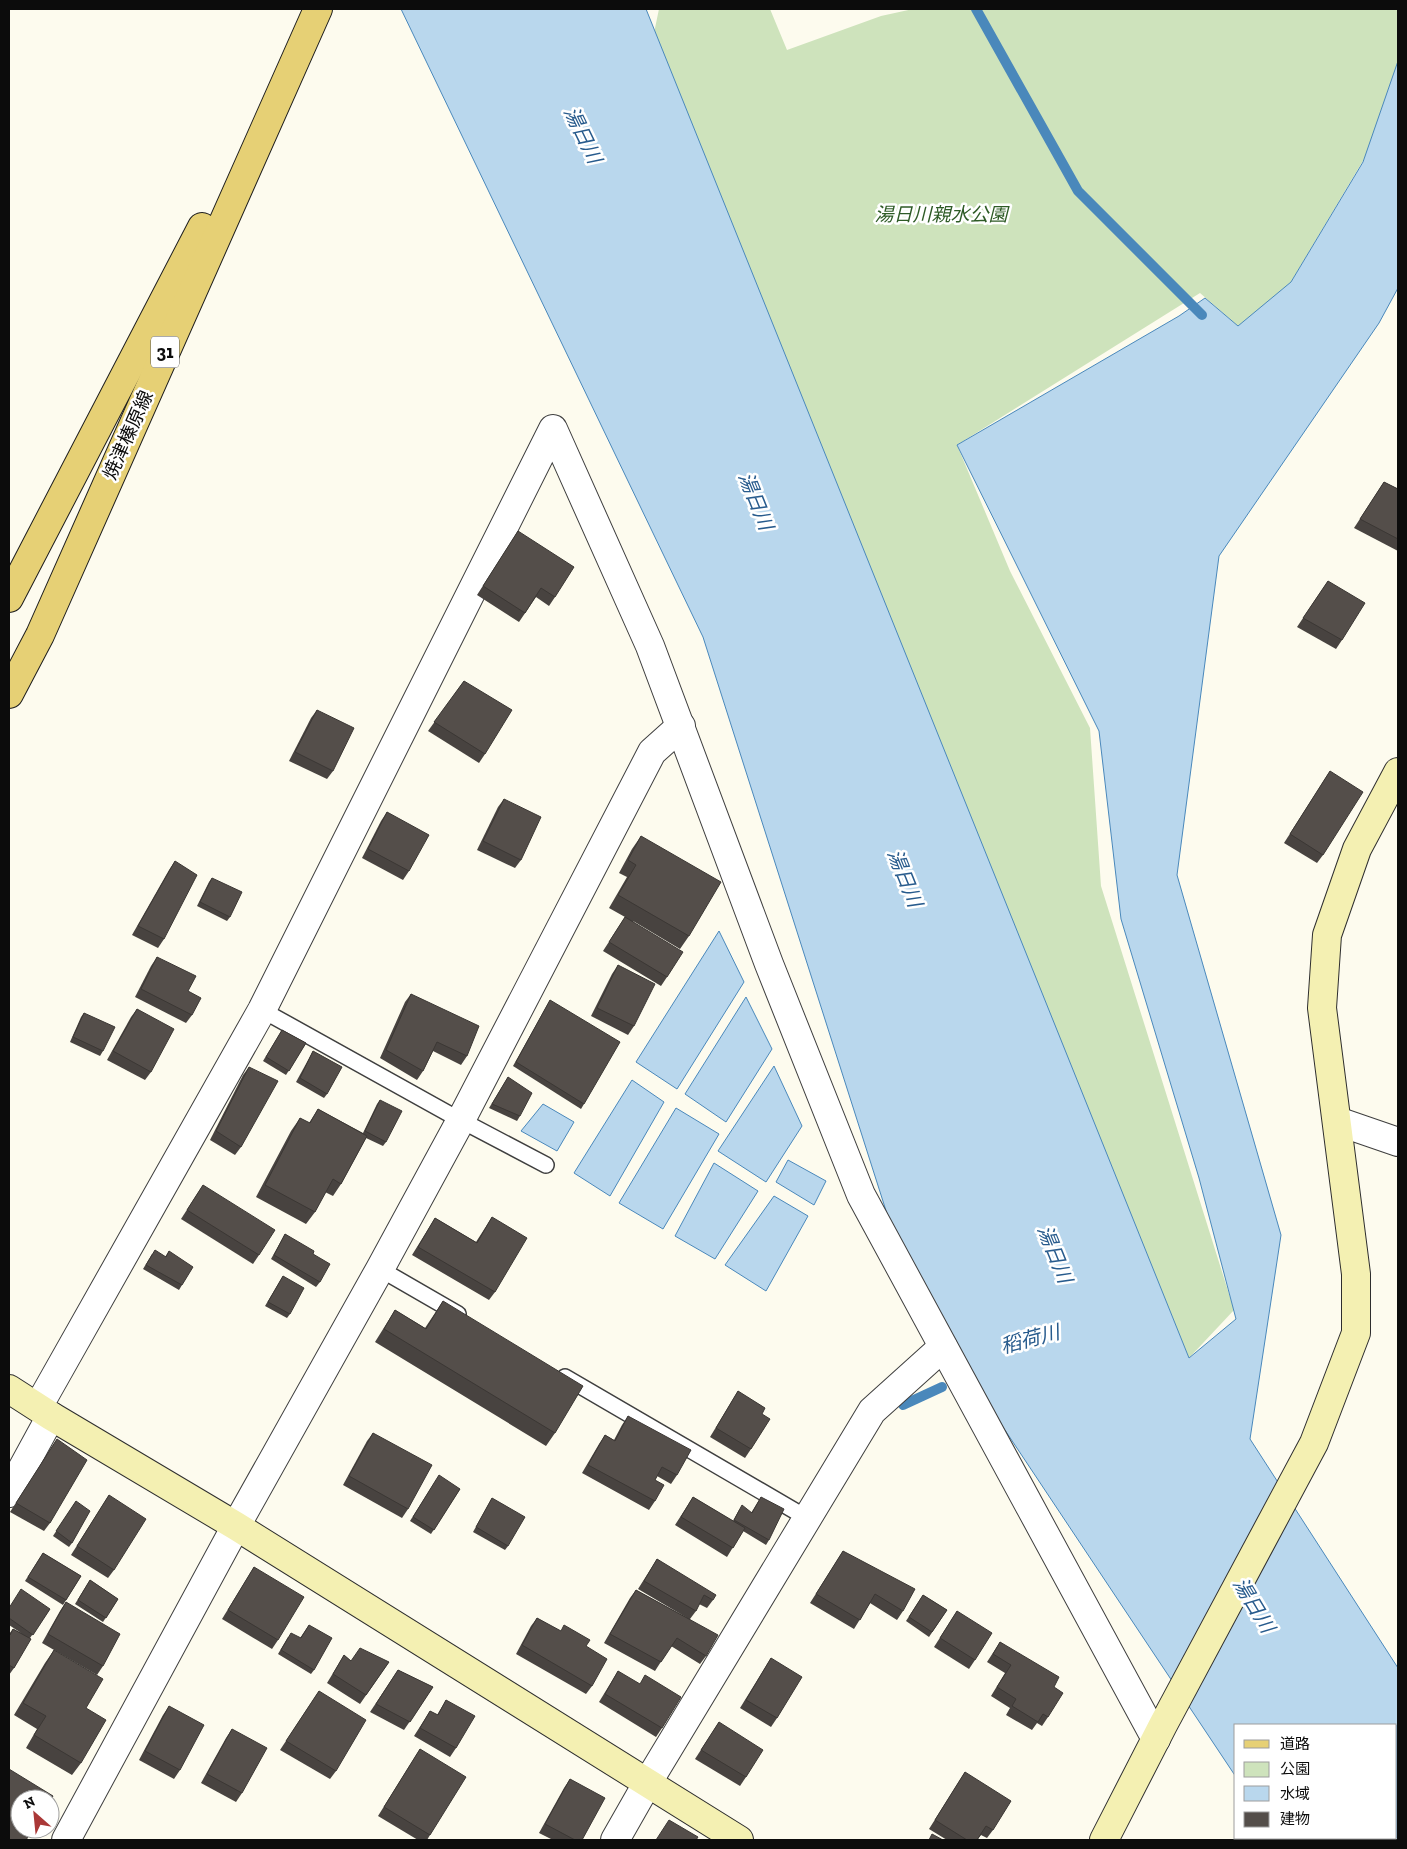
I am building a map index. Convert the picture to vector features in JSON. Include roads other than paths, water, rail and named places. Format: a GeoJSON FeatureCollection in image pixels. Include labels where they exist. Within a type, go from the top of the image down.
{"type":"FeatureCollection","features":[{"type":"Feature","properties":{"kind":"main road","name":"焼津榛原線"},"geometry":{"type":"LineString","coordinates":[[9,598],[317,9]]}},
{"type":"Feature","properties":{"kind":"main road","name":"焼津榛原線"},"geometry":{"type":"LineString","coordinates":[[9,694],[40,635],[317,9]]}},
{"type":"Feature","properties":{"kind":"street"},"geometry":{"type":"LineString","coordinates":[[9,1493],[44,1412],[262,1010],[553,429],[650,646],[769,964],[861,1195],[943,1347],[1159,1732]]}},
{"type":"Feature","properties":{"kind":"street"},"geometry":{"type":"LineString","coordinates":[[66,1840],[236,1526],[380,1269],[652,752],[681,726]]}},
{"type":"Feature","properties":{"kind":"street"},"geometry":{"type":"LineString","coordinates":[[1104,1840],[1159,1732],[1314,1443],[1356,1333],[1356,1274],[1322,1008],[1327,935],[1357,848],[1398,772]]}},
{"type":"Feature","properties":{"kind":"street"},"geometry":{"type":"LineString","coordinates":[[1337,1121],[1398,1142]]}},
{"type":"Feature","properties":{"kind":"street"},"geometry":{"type":"LineString","coordinates":[[615,1840],[872,1411],[943,1347]]}},
{"type":"Feature","properties":{"kind":"street"},"geometry":{"type":"LineString","coordinates":[[9,1389],[44,1412],[236,1526],[739,1840]]}},
{"type":"Feature","properties":{"kind":"lane"},"geometry":{"type":"LineString","coordinates":[[262,1010],[460,1120],[546,1165]]}},
{"type":"Feature","properties":{"kind":"lane"},"geometry":{"type":"LineString","coordinates":[[380,1269],[474,1324]]}},
{"type":"Feature","properties":{"kind":"lane"},"geometry":{"type":"LineString","coordinates":[[551,1368],[807,1518]]}},
{"type":"Feature","properties":{"kind":"water","name":"湯日川"},"geometry":{"type":"Polygon","coordinates":[[[401,9],[646,9],[1189,1358],[1236,1319],[1199,1178],[1121,919],[1099,731],[957,445],[1179,316],[1205,298],[1238,326],[1291,282],[1363,162],[1398,61],[1398,288],[1379,323],[1219,556],[1177,875],[1281,1235],[1250,1439],[1398,1668],[1398,1840],[1277,1839],[1397,1839],[1397,1724],[1234,1724],[1234,1774],[911,1289],[703,637],[401,9]]]}},
{"type":"Feature","properties":{"kind":"water"},"geometry":{"type":"Polygon","coordinates":[[[719,931],[744,982],[677,1089],[636,1062],[719,931]]]}},
{"type":"Feature","properties":{"kind":"water"},"geometry":{"type":"Polygon","coordinates":[[[746,997],[772,1049],[726,1122],[685,1094],[746,997]]]}},
{"type":"Feature","properties":{"kind":"water"},"geometry":{"type":"Polygon","coordinates":[[[774,1066],[802,1126],[766,1182],[718,1151],[774,1066]]]}},
{"type":"Feature","properties":{"kind":"water"},"geometry":{"type":"Polygon","coordinates":[[[632,1080],[664,1102],[610,1196],[574,1173],[632,1080]]]}},
{"type":"Feature","properties":{"kind":"water"},"geometry":{"type":"Polygon","coordinates":[[[543,1104],[574,1122],[557,1151],[521,1131],[543,1104]]]}},
{"type":"Feature","properties":{"kind":"water"},"geometry":{"type":"Polygon","coordinates":[[[676,1108],[719,1134],[663,1229],[619,1203],[676,1108]]]}},
{"type":"Feature","properties":{"kind":"water"},"geometry":{"type":"Polygon","coordinates":[[[788,1160],[826,1181],[814,1205],[776,1182],[788,1160]]]}},
{"type":"Feature","properties":{"kind":"water"},"geometry":{"type":"Polygon","coordinates":[[[714,1163],[758,1191],[715,1259],[675,1236],[714,1163]]]}},
{"type":"Feature","properties":{"kind":"water"},"geometry":{"type":"Polygon","coordinates":[[[774,1196],[808,1216],[766,1291],[725,1265],[774,1196]]]}},
{"type":"Feature","properties":{"kind":"waterway"},"geometry":{"type":"LineString","coordinates":[[976,9],[1078,191],[1202,315]]}},
{"type":"Feature","properties":{"kind":"waterway","name":"稻荷川"},"geometry":{"type":"LineString","coordinates":[[903,1405],[942,1387]]}},
{"type":"Feature","properties":{"kind":"park label","name":"湯日川親水公園"},"geometry":{"type":"Point","coordinates":[941,214]}}]}
